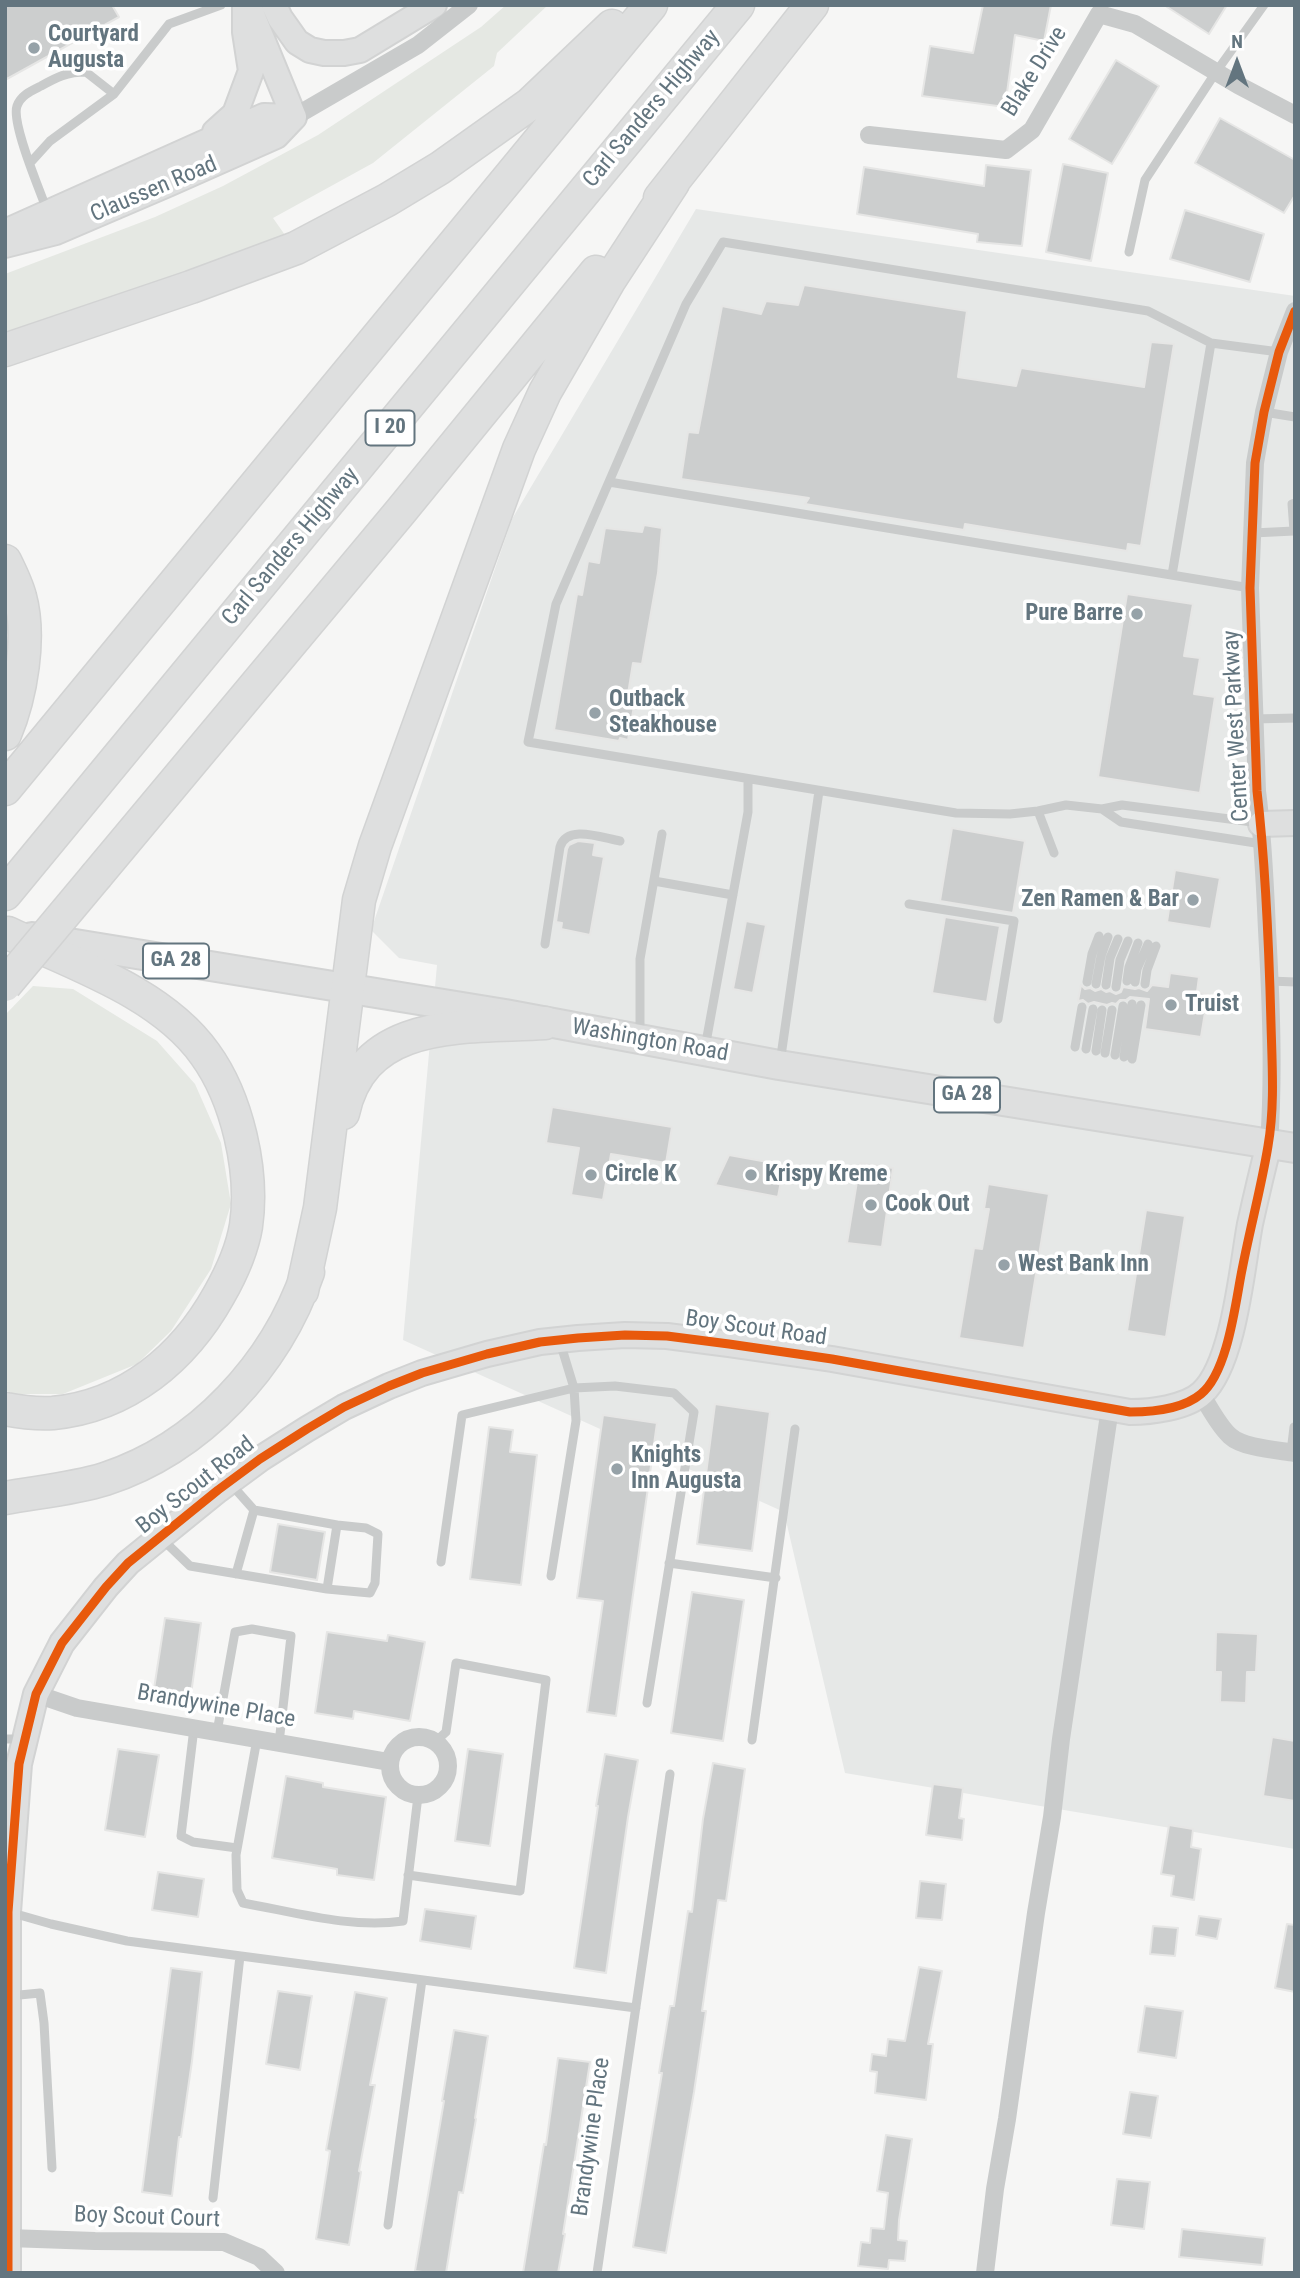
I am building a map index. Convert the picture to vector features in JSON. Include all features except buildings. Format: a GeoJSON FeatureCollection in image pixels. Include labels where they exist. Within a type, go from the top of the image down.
{"type":"FeatureCollection","features":[{"type":"Feature","properties":{"kind":"highway"},"geometry":{"type":"LineString","coordinates":[[5,350],[296,248],[387,200],[440,168],[530,104],[633,5]]}},
{"type":"Feature","properties":{"kind":"highway"},"geometry":{"type":"LineString","coordinates":[[5,789],[651,5]]}},
{"type":"Feature","properties":{"kind":"highway","name":"Carl Sanders Highway"},"geometry":{"type":"LineString","coordinates":[[5,894],[738,5]]}},
{"type":"Feature","properties":{"kind":"highway"},"geometry":{"type":"LineString","coordinates":[[5,985],[401,511],[620,243],[673,183],[812,5]]}},
{"type":"Feature","properties":{"kind":"highway"},"geometry":{"type":"LineString","coordinates":[[302,1292],[320,1208],[359,900],[371,857],[519,449],[545,392],[603,291],[673,183]]}},
{"type":"Feature","properties":{"kind":"highway"},"geometry":{"type":"LineString","coordinates":[[5,561],[21,600],[24,647],[21,678],[5,734]]}},
{"type":"Feature","properties":{"kind":"highway"},"geometry":{"type":"LineString","coordinates":[[5,1409],[52,1413],[79,1408],[133,1386],[160,1370],[182,1348],[206,1317],[226,1282],[246,1227],[248,1201],[239,1127],[231,1100],[204,1052],[180,1026],[146,1000],[7,932]]}},
{"type":"Feature","properties":{"kind":"highway"},"geometry":{"type":"LineString","coordinates":[[5,1497],[104,1479],[150,1459],[209,1419],[242,1385],[284,1326],[302,1292],[331,1207],[346,1102],[352,1084],[364,1066],[386,1047],[419,1033],[545,1023]]}},
{"type":"Feature","properties":{"kind":"main road","name":"Washington Road"},"geometry":{"type":"LineString","coordinates":[[7,932],[705,1050],[779,1065],[1282,1146]]}},
{"type":"Feature","properties":{"kind":"street"},"geometry":{"type":"LineString","coordinates":[[247,5],[294,117]]}},
{"type":"Feature","properties":{"kind":"street"},"geometry":{"type":"LineString","coordinates":[[197,146],[236,114],[251,71],[245,32],[247,5]]}},
{"type":"Feature","properties":{"kind":"street"},"geometry":{"type":"LineString","coordinates":[[274,5],[297,42],[317,52],[344,53],[360,50],[433,5]]}},
{"type":"Feature","properties":{"kind":"street","name":"Claussen Road"},"geometry":{"type":"LineString","coordinates":[[5,245],[56,232],[276,136],[294,117],[418,45],[469,5]]}},
{"type":"Feature","properties":{"kind":"street","name":"Blake Drive"},"geometry":{"type":"LineString","coordinates":[[869,135],[1006,150],[1032,130],[1099,14],[1135,24],[1295,115]]}},
{"type":"Feature","properties":{"kind":"street","name":"Claussen Road"},"geometry":{"type":"LineString","coordinates":[[5,232],[264,116],[294,117]]}},
{"type":"Feature","properties":{"kind":"street","name":"Center West Parkway"},"geometry":{"type":"LineString","coordinates":[[1282,1146],[1272,1095],[1270,981],[1257,791],[1250,588],[1255,463],[1279,352],[1295,311]]}},
{"type":"Feature","properties":{"kind":"street"},"geometry":{"type":"LineString","coordinates":[[1262,834],[1295,823]]}},
{"type":"Feature","properties":{"kind":"street"},"geometry":{"type":"LineString","coordinates":[[1282,1146],[1251,1222],[1230,1336],[1214,1377],[1201,1394],[1231,1437],[1246,1444],[1293,1453]]}},
{"type":"Feature","properties":{"kind":"street","name":"Boy Scout Road"},"geometry":{"type":"LineString","coordinates":[[8,2273],[6,1996],[8,1912],[19,1764],[15,1739],[62,1643],[106,1587],[128,1563],[229,1481],[344,1407],[389,1386],[477,1357],[559,1340],[667,1336],[832,1359],[1130,1412],[1151,1412],[1201,1394]]}},
{"type":"Feature","properties":{"kind":"street"},"geometry":{"type":"LineString","coordinates":[[985,2273],[995,2189],[1052,1817],[1110,1408]]}},
{"type":"Feature","properties":{"kind":"street","name":"Brandywine Place"},"geometry":{"type":"LineString","coordinates":[[36,1694],[78,1708],[389,1762]]}},
{"type":"Feature","properties":{"kind":"street"},"geometry":{"type":"LineString","coordinates":[[414,1736],[427,1737],[442,1747],[448,1759],[448,1773],[439,1788],[418,1796],[405,1792],[395,1784],[390,1776],[389,1762],[398,1744],[414,1736]]}},
{"type":"Feature","properties":{"kind":"street","name":"Boy Scout Court"},"geometry":{"type":"LineString","coordinates":[[7,2242],[224,2242],[259,2257],[276,2273]]}},
{"type":"Feature","properties":{"kind":"lane"},"geometry":{"type":"LineString","coordinates":[[30,163],[50,141],[114,94],[169,24],[222,5]]}},
{"type":"Feature","properties":{"kind":"lane"},"geometry":{"type":"LineString","coordinates":[[1129,252],[1145,180],[1264,5]]}},
{"type":"Feature","properties":{"kind":"lane"},"geometry":{"type":"LineString","coordinates":[[48,211],[30,163],[17,121],[16,108],[24,95],[62,73],[86,72],[114,94]]}},
{"type":"Feature","properties":{"kind":"lane"},"geometry":{"type":"LineString","coordinates":[[1262,834],[1122,805],[1102,809],[1066,805],[1010,814],[956,814],[528,742],[556,604],[686,304],[723,242],[1148,311],[1211,343],[1279,352]]}},
{"type":"Feature","properties":{"kind":"lane"},"geometry":{"type":"LineString","coordinates":[[1172,575],[1211,343]]}},
{"type":"Feature","properties":{"kind":"lane"},"geometry":{"type":"LineString","coordinates":[[1264,412],[1295,417]]}},
{"type":"Feature","properties":{"kind":"lane"},"geometry":{"type":"LineString","coordinates":[[609,482],[1250,588]]}},
{"type":"Feature","properties":{"kind":"lane"},"geometry":{"type":"LineString","coordinates":[[1253,533],[1294,531],[1292,504],[1295,503]]}},
{"type":"Feature","properties":{"kind":"lane"},"geometry":{"type":"LineString","coordinates":[[1254,719],[1295,718]]}},
{"type":"Feature","properties":{"kind":"lane"},"geometry":{"type":"LineString","coordinates":[[705,1050],[748,811],[748,779]]}},
{"type":"Feature","properties":{"kind":"lane"},"geometry":{"type":"LineString","coordinates":[[779,1065],[819,791]]}},
{"type":"Feature","properties":{"kind":"lane"},"geometry":{"type":"LineString","coordinates":[[1102,809],[1121,822],[1262,834]]}},
{"type":"Feature","properties":{"kind":"lane"},"geometry":{"type":"LineString","coordinates":[[1038,811],[1054,853]]}},
{"type":"Feature","properties":{"kind":"lane"},"geometry":{"type":"LineString","coordinates":[[545,944],[560,847],[564,838],[579,834],[620,841]]}},
{"type":"Feature","properties":{"kind":"lane"},"geometry":{"type":"LineString","coordinates":[[640,1039],[640,960],[662,834]]}},
{"type":"Feature","properties":{"kind":"lane"},"geometry":{"type":"LineString","coordinates":[[654,881],[733,895]]}},
{"type":"Feature","properties":{"kind":"lane"},"geometry":{"type":"LineString","coordinates":[[909,904],[1014,921],[998,1019]]}},
{"type":"Feature","properties":{"kind":"lane"},"geometry":{"type":"LineString","coordinates":[[1108,937],[1110,958],[1101,985],[1092,954],[1108,937]]}},
{"type":"Feature","properties":{"kind":"lane"},"geometry":{"type":"LineString","coordinates":[[1101,985],[1120,960],[1143,943]]}},
{"type":"Feature","properties":{"kind":"lane"},"geometry":{"type":"LineString","coordinates":[[1143,943],[1147,970],[1136,982],[1129,967],[1143,943]]}},
{"type":"Feature","properties":{"kind":"lane"},"geometry":{"type":"LineString","coordinates":[[1270,981],[1295,982]]}},
{"type":"Feature","properties":{"kind":"lane"},"geometry":{"type":"LineString","coordinates":[[1109,1054],[1132,1005],[1109,1054]]}},
{"type":"Feature","properties":{"kind":"lane"},"geometry":{"type":"LineString","coordinates":[[1097,1009],[1109,1054]]}},
{"type":"Feature","properties":{"kind":"lane"},"geometry":{"type":"LineString","coordinates":[[1097,1009],[1109,1054]]}},
{"type":"Feature","properties":{"kind":"lane"},"geometry":{"type":"LineString","coordinates":[[1075,1047],[1097,1009]]}},
{"type":"Feature","properties":{"kind":"lane"},"geometry":{"type":"LineString","coordinates":[[551,1576],[576,1421],[574,1388],[559,1340]]}},
{"type":"Feature","properties":{"kind":"lane"},"geometry":{"type":"LineString","coordinates":[[441,1562],[462,1415],[574,1388],[615,1386],[674,1394],[694,1412],[647,1703]]}},
{"type":"Feature","properties":{"kind":"lane"},"geometry":{"type":"LineString","coordinates":[[1293,1453],[1294,1427]]}},
{"type":"Feature","properties":{"kind":"lane"},"geometry":{"type":"LineString","coordinates":[[752,1740],[795,1429]]}},
{"type":"Feature","properties":{"kind":"lane"},"geometry":{"type":"LineString","coordinates":[[160,1538],[190,1566],[327,1589],[370,1593],[375,1583],[378,1534],[366,1528],[254,1510],[229,1481]]}},
{"type":"Feature","properties":{"kind":"lane"},"geometry":{"type":"LineString","coordinates":[[236,1574],[254,1510]]}},
{"type":"Feature","properties":{"kind":"lane"},"geometry":{"type":"LineString","coordinates":[[327,1589],[337,1525]]}},
{"type":"Feature","properties":{"kind":"lane"},"geometry":{"type":"LineString","coordinates":[[669,1563],[776,1578]]}},
{"type":"Feature","properties":{"kind":"lane"},"geometry":{"type":"LineString","coordinates":[[217,1732],[235,1632],[252,1629],[291,1636],[279,1743]]}},
{"type":"Feature","properties":{"kind":"lane"},"geometry":{"type":"LineString","coordinates":[[408,1875],[520,1891],[546,1680],[456,1663],[446,1732],[435,1742]]}},
{"type":"Feature","properties":{"kind":"lane"},"geometry":{"type":"LineString","coordinates":[[194,1728],[181,1836],[193,1842],[237,1848]]}},
{"type":"Feature","properties":{"kind":"lane"},"geometry":{"type":"LineString","coordinates":[[257,1739],[237,1848],[237,1890],[243,1903],[355,1923],[403,1922],[418,1796]]}},
{"type":"Feature","properties":{"kind":"lane","name":"Brandywine Place"},"geometry":{"type":"LineString","coordinates":[[597,2273],[670,1774]]}},
{"type":"Feature","properties":{"kind":"lane"},"geometry":{"type":"LineString","coordinates":[[8,1912],[127,1941],[636,2008]]}},
{"type":"Feature","properties":{"kind":"lane"},"geometry":{"type":"LineString","coordinates":[[213,2197],[240,1956]]}},
{"type":"Feature","properties":{"kind":"lane"},"geometry":{"type":"LineString","coordinates":[[388,2225],[422,1980]]}},
{"type":"Feature","properties":{"kind":"lane"},"geometry":{"type":"LineString","coordinates":[[6,1996],[40,1993],[52,2168]]}},
{"type":"Feature","properties":{"kind":"shaded area"},"geometry":{"type":"Polygon","coordinates":[[[506,5],[548,5],[497,53],[494,66],[373,163],[273,218],[285,235],[270,246],[5,337],[5,274],[155,217],[223,186],[318,135],[481,27],[506,5]]]}},
{"type":"Feature","properties":{"kind":"shaded area"},"geometry":{"type":"Polygon","coordinates":[[[696,209],[1295,296],[1295,1849],[845,1773],[784,1512],[403,1340],[437,965],[399,958],[371,930],[512,519],[696,209]]]}},
{"type":"Feature","properties":{"kind":"shaded area"},"geometry":{"type":"Polygon","coordinates":[[[33,986],[73,989],[157,1041],[195,1084],[221,1143],[231,1204],[211,1269],[171,1331],[137,1364],[63,1394],[14,1394],[5,1390],[5,1015],[33,986]]]}},
{"type":"Feature","properties":{"kind":"cycle path"},"geometry":{"type":"LineString","coordinates":[[8,2273],[8,1912],[19,1764],[36,1694],[62,1643],[106,1587],[128,1563],[218,1490],[307,1429],[344,1407],[389,1386],[422,1373],[487,1354],[540,1342],[625,1335],[667,1336],[832,1359],[1130,1412],[1157,1410],[1185,1403],[1201,1394],[1210,1384],[1224,1356],[1233,1321],[1272,1116],[1268,936],[1257,791],[1250,588],[1255,463],[1279,352],[1295,311]]}},
{"type":"Feature","properties":{"kind":"place","name":"Courtyard Augusta"},"geometry":{"type":"Point","coordinates":[34,48]}},
{"type":"Feature","properties":{"kind":"place","name":"Pure Barre"},"geometry":{"type":"Point","coordinates":[1137,614]}},
{"type":"Feature","properties":{"kind":"place","name":"Outback Steakhouse"},"geometry":{"type":"Point","coordinates":[595,713]}},
{"type":"Feature","properties":{"kind":"place","name":"Zen Ramen & Bar"},"geometry":{"type":"Point","coordinates":[1193,900]}},
{"type":"Feature","properties":{"kind":"place","name":"Truist"},"geometry":{"type":"Point","coordinates":[1171,1005]}},
{"type":"Feature","properties":{"kind":"place","name":"Circle K"},"geometry":{"type":"Point","coordinates":[591,1175]}},
{"type":"Feature","properties":{"kind":"place","name":"Krispy Kreme"},"geometry":{"type":"Point","coordinates":[751,1175]}},
{"type":"Feature","properties":{"kind":"place","name":"Cook Out"},"geometry":{"type":"Point","coordinates":[871,1205]}},
{"type":"Feature","properties":{"kind":"place","name":"West Bank Inn"},"geometry":{"type":"Point","coordinates":[1004,1265]}},
{"type":"Feature","properties":{"kind":"place","name":"Knights Inn Augusta"},"geometry":{"type":"Point","coordinates":[617,1469]}}]}
